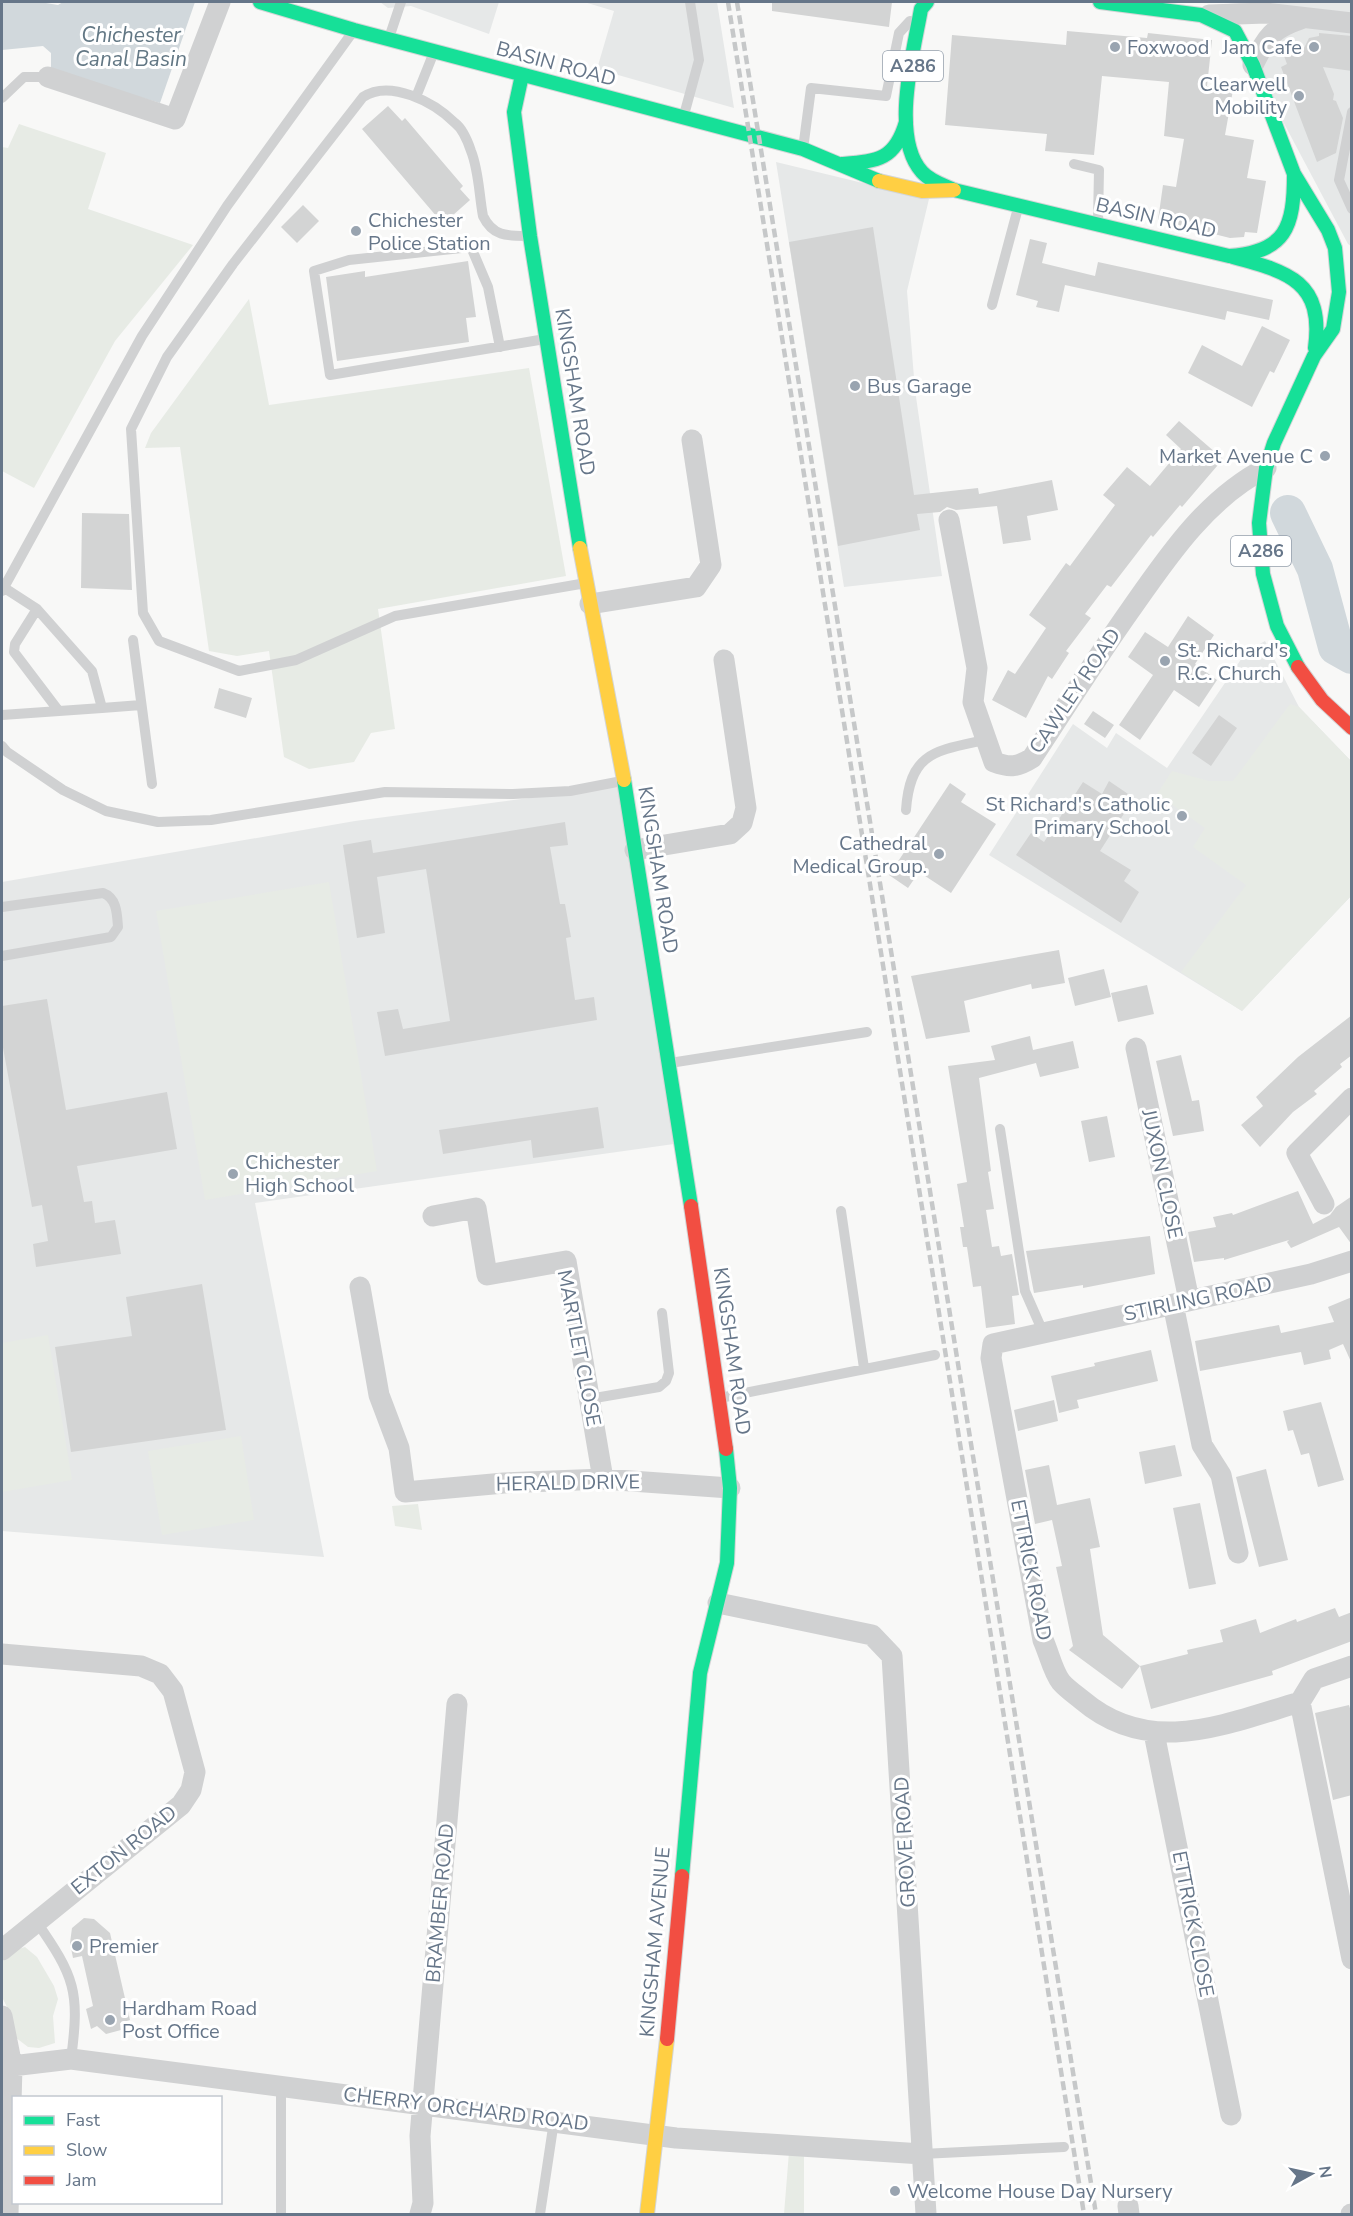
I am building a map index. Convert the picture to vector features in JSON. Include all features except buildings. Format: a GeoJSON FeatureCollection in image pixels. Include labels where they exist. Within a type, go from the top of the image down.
{"type":"FeatureCollection","features":[{"type":"Feature","properties":{"kind":"street"},"geometry":{"type":"LineString","coordinates":[[48,77],[175,119],[220,2]]}},
{"type":"Feature","properties":{"kind":"street","name":"BASIN ROAD"},"geometry":{"type":"LineString","coordinates":[[260,2],[434,52],[802,149],[842,164],[867,178],[922,191],[954,190],[1229,256],[1257,253],[1285,232],[1292,216],[1294,174]]}},
{"type":"Feature","properties":{"kind":"street","name":"A286"},"geometry":{"type":"LineString","coordinates":[[1100,2],[1130,4],[1201,15],[1235,31],[1253,65],[1294,174],[1328,230],[1335,248],[1339,292],[1333,329],[1314,356],[1274,443],[1266,468],[1259,523],[1263,574],[1277,626],[1301,673],[1322,700],[1352,728]]}},
{"type":"Feature","properties":{"kind":"street","name":"A286"},"geometry":{"type":"LineString","coordinates":[[922,4],[906,122],[912,153],[919,168],[931,179],[954,190]]}},
{"type":"Feature","properties":{"kind":"street"},"geometry":{"type":"LineString","coordinates":[[1201,15],[1266,13],[1352,23]]}},
{"type":"Feature","properties":{"kind":"street"},"geometry":{"type":"LineString","coordinates":[[1253,65],[1266,40],[1280,26],[1307,17]]}},
{"type":"Feature","properties":{"kind":"street","name":"KINGSHAM ROAD"},"geometry":{"type":"LineString","coordinates":[[522,75],[514,112],[530,236],[586,583],[624,781],[670,1063],[720,1398],[730,1488],[727,1563],[700,1673]]}},
{"type":"Feature","properties":{"kind":"street"},"geometry":{"type":"LineString","coordinates":[[842,164],[866,162],[889,154],[901,143],[906,122]]}},
{"type":"Feature","properties":{"kind":"street","name":"A286"},"geometry":{"type":"LineString","coordinates":[[1229,256],[1275,268],[1312,297],[1318,321],[1314,356]]}},
{"type":"Feature","properties":{"kind":"street"},"geometry":{"type":"LineString","coordinates":[[590,604],[696,587],[711,565],[692,440]]}},
{"type":"Feature","properties":{"kind":"street","name":"CAWLEY ROAD"},"geometry":{"type":"LineString","coordinates":[[949,520],[977,668],[973,702],[994,762],[1008,768],[1022,765],[1032,758],[1110,639],[1179,540],[1243,480],[1266,468]]}},
{"type":"Feature","properties":{"kind":"street"},"geometry":{"type":"LineString","coordinates":[[635,850],[730,834],[742,823],[746,808],[724,660]]}},
{"type":"Feature","properties":{"kind":"street","name":"JUXON CLOSE"},"geometry":{"type":"LineString","coordinates":[[1136,1048],[1181,1302],[1202,1445],[1221,1475],[1238,1553]]}},
{"type":"Feature","properties":{"kind":"street"},"geometry":{"type":"LineString","coordinates":[[1324,1204],[1297,1153],[1352,1098]]}},
{"type":"Feature","properties":{"kind":"street","name":"MARTLET CLOSE"},"geometry":{"type":"LineString","coordinates":[[433,1216],[476,1208],[487,1275],[566,1261],[603,1479]]}},
{"type":"Feature","properties":{"kind":"street","name":"STIRLING ROAD"},"geometry":{"type":"LineString","coordinates":[[993,1344],[1311,1274],[1352,1261]]}},
{"type":"Feature","properties":{"kind":"street","name":"HERALD DRIVE"},"geometry":{"type":"LineString","coordinates":[[360,1287],[379,1395],[399,1448],[405,1492],[504,1483],[603,1479],[730,1488]]}},
{"type":"Feature","properties":{"kind":"street","name":"ETTRICK ROAD"},"geometry":{"type":"LineString","coordinates":[[993,1344],[991,1358],[1043,1640],[1061,1682],[1095,1711],[1121,1724],[1154,1733],[1214,1728],[1300,1702]]}},
{"type":"Feature","properties":{"kind":"street","name":"GROVE ROAD"},"geometry":{"type":"LineString","coordinates":[[718,1603],[872,1635],[892,1656],[926,2214]]}},
{"type":"Feature","properties":{"kind":"street","name":"EXTON ROAD"},"geometry":{"type":"LineString","coordinates":[[2,1654],[141,1666],[160,1674],[173,1692],[195,1772],[191,1790],[182,1805],[2,1950]]}},
{"type":"Feature","properties":{"kind":"street"},"geometry":{"type":"LineString","coordinates":[[1352,1666],[1314,1679],[1300,1702],[1352,1959]]}},
{"type":"Feature","properties":{"kind":"street","name":"KINGSHAM AVENUE"},"geometry":{"type":"LineString","coordinates":[[647,2214],[658,2134],[700,1673]]}},
{"type":"Feature","properties":{"kind":"street","name":"BRAMBER ROAD"},"geometry":{"type":"LineString","coordinates":[[420,2214],[423,2203],[420,2136],[422,2103],[457,1704]]}},
{"type":"Feature","properties":{"kind":"street","name":"ETTRICK CLOSE"},"geometry":{"type":"LineString","coordinates":[[1154,1733],[1231,2115]]}},
{"type":"Feature","properties":{"kind":"street"},"geometry":{"type":"LineString","coordinates":[[2,2016],[12,2066],[8,2214]]}},
{"type":"Feature","properties":{"kind":"street","name":"CHERRY ORCHARD ROAD"},"geometry":{"type":"LineString","coordinates":[[12,2066],[71,2059],[422,2103],[676,2138],[922,2154]]}},
{"type":"Feature","properties":{"kind":"lane"},"geometry":{"type":"LineString","coordinates":[[389,39],[401,2]]}},
{"type":"Feature","properties":{"kind":"lane"},"geometry":{"type":"LineString","coordinates":[[683,119],[699,60],[690,2]]}},
{"type":"Feature","properties":{"kind":"lane"},"geometry":{"type":"LineString","coordinates":[[802,149],[811,88],[886,96],[898,33],[922,4]]}},
{"type":"Feature","properties":{"kind":"lane"},"geometry":{"type":"LineString","coordinates":[[102,708],[92,671],[37,609],[2,589],[142,336],[227,206],[354,30]]}},
{"type":"Feature","properties":{"kind":"lane"},"geometry":{"type":"LineString","coordinates":[[416,97],[434,52]]}},
{"type":"Feature","properties":{"kind":"lane"},"geometry":{"type":"LineString","coordinates":[[2,98],[24,77],[48,77]]}},
{"type":"Feature","properties":{"kind":"lane"},"geometry":{"type":"LineString","coordinates":[[530,236],[506,236],[487,225],[483,216],[472,152],[463,133],[455,123],[416,97],[390,89],[373,90],[363,97],[233,264],[167,357],[131,429],[144,613],[159,641],[239,671],[296,660],[395,616],[586,583]]}},
{"type":"Feature","properties":{"kind":"lane"},"geometry":{"type":"LineString","coordinates":[[1352,112],[1339,180],[1352,208]]}},
{"type":"Feature","properties":{"kind":"lane"},"geometry":{"type":"LineString","coordinates":[[1074,164],[1099,170],[1098,225]]}},
{"type":"Feature","properties":{"kind":"lane"},"geometry":{"type":"LineString","coordinates":[[992,306],[1018,205]]}},
{"type":"Feature","properties":{"kind":"lane"},"geometry":{"type":"LineString","coordinates":[[500,347],[488,287],[471,247],[349,261],[314,271],[330,375],[500,347],[547,339]]}},
{"type":"Feature","properties":{"kind":"lane"},"geometry":{"type":"LineString","coordinates":[[37,609],[15,644],[14,652],[58,711]]}},
{"type":"Feature","properties":{"kind":"lane"},"geometry":{"type":"LineString","coordinates":[[133,640],[152,784]]}},
{"type":"Feature","properties":{"kind":"lane"},"geometry":{"type":"LineString","coordinates":[[2,715],[141,705]]}},
{"type":"Feature","properties":{"kind":"lane"},"geometry":{"type":"LineString","coordinates":[[906,810],[910,779],[925,759],[943,749],[986,740]]}},
{"type":"Feature","properties":{"kind":"lane"},"geometry":{"type":"LineString","coordinates":[[2,746],[63,790],[106,811],[158,822],[211,820],[385,792],[513,794],[570,791],[624,781]]}},
{"type":"Feature","properties":{"kind":"lane"},"geometry":{"type":"LineString","coordinates":[[2,907],[103,893],[110,895],[114,902],[118,927],[111,937],[2,956]]}},
{"type":"Feature","properties":{"kind":"lane"},"geometry":{"type":"LineString","coordinates":[[670,1063],[867,1032]]}},
{"type":"Feature","properties":{"kind":"lane"},"geometry":{"type":"LineString","coordinates":[[1000,1129],[1025,1291],[1043,1332]]}},
{"type":"Feature","properties":{"kind":"lane"},"geometry":{"type":"LineString","coordinates":[[841,1210],[864,1368]]}},
{"type":"Feature","properties":{"kind":"lane"},"geometry":{"type":"LineString","coordinates":[[589,1399],[659,1387],[666,1381],[669,1373],[662,1313]]}},
{"type":"Feature","properties":{"kind":"lane"},"geometry":{"type":"LineString","coordinates":[[720,1398],[934,1355]]}},
{"type":"Feature","properties":{"kind":"lane"},"geometry":{"type":"LineString","coordinates":[[36,1921],[64,1960],[74,1988],[76,2017],[71,2059]]}},
{"type":"Feature","properties":{"kind":"lane"},"geometry":{"type":"LineString","coordinates":[[280,2085],[281,2214]]}},
{"type":"Feature","properties":{"kind":"lane"},"geometry":{"type":"LineString","coordinates":[[540,2214],[554,2121]]}},
{"type":"Feature","properties":{"kind":"lane"},"geometry":{"type":"LineString","coordinates":[[922,2154],[1064,2147]]}},
{"type":"Feature","properties":{"kind":"shaded area"},"geometry":{"type":"Polygon","coordinates":[[[380,2],[499,2],[489,34],[411,6],[388,8],[380,2]]]}},
{"type":"Feature","properties":{"kind":"shaded area"},"geometry":{"type":"Polygon","coordinates":[[[584,2],[717,2],[734,108],[597,69],[614,11],[584,2]]]}},
{"type":"Feature","properties":{"kind":"shaded area"},"geometry":{"type":"Polygon","coordinates":[[[1215,2],[1351,2],[1351,17],[1267,6],[1215,2]]]}},
{"type":"Feature","properties":{"kind":"shaded area"},"geometry":{"type":"Polygon","coordinates":[[[1351,23],[1351,246],[1253,65],[1280,26],[1351,23]]]}},
{"type":"Feature","properties":{"kind":"shaded area"},"geometry":{"type":"Polygon","coordinates":[[[19,124],[106,153],[88,209],[193,245],[115,341],[34,488],[2,471],[2,147],[8,148],[19,124]]]}},
{"type":"Feature","properties":{"kind":"shaded area"},"geometry":{"type":"Polygon","coordinates":[[[776,162],[929,199],[907,291],[915,390],[942,576],[844,587],[776,162]]]}},
{"type":"Feature","properties":{"kind":"shaded area"},"geometry":{"type":"Polygon","coordinates":[[[249,299],[269,405],[529,368],[566,576],[378,609],[395,729],[371,733],[354,762],[309,769],[284,757],[269,651],[237,656],[209,651],[180,447],[145,448],[151,433],[249,299]]]}},
{"type":"Feature","properties":{"kind":"shaded area","name":"St Richard's Catholic Primary School"},"geometry":{"type":"Polygon","coordinates":[[[1265,641],[1299,707],[1351,761],[1351,896],[1242,1011],[989,855],[1073,724],[1107,748],[1116,733],[1167,768],[1246,652],[1265,641]]]}},
{"type":"Feature","properties":{"kind":"shaded area"},"geometry":{"type":"Polygon","coordinates":[[[1290,704],[1299,707],[1351,761],[1351,896],[1242,1011],[1181,972],[1246,885],[1193,847],[1205,828],[1157,794],[1172,771],[1209,781],[1233,781],[1290,704]]]}},
{"type":"Feature","properties":{"kind":"shaded area","name":"Chichester High School"},"geometry":{"type":"Polygon","coordinates":[[[620,786],[674,1144],[255,1203],[324,1557],[2,1531],[2,882],[355,821],[620,786]]]}},
{"type":"Feature","properties":{"kind":"shaded area"},"geometry":{"type":"Polygon","coordinates":[[[329,882],[377,1171],[205,1200],[156,911],[329,882]]]}},
{"type":"Feature","properties":{"kind":"shaded area"},"geometry":{"type":"Polygon","coordinates":[[[48,1335],[72,1480],[2,1492],[2,1343],[48,1335]]]}},
{"type":"Feature","properties":{"kind":"shaded area"},"geometry":{"type":"Polygon","coordinates":[[[241,1436],[254,1520],[162,1535],[148,1451],[241,1436]]]}},
{"type":"Feature","properties":{"kind":"shaded area"},"geometry":{"type":"Polygon","coordinates":[[[418,1504],[422,1530],[395,1526],[392,1506],[418,1504]]]}},
{"type":"Feature","properties":{"kind":"shaded area"},"geometry":{"type":"Polygon","coordinates":[[[25,1947],[37,1957],[54,1986],[58,1999],[53,2016],[55,2043],[39,2048],[28,2047],[15,2037],[8,2009],[2,1997],[2,1962],[12,1951],[25,1947]]]}},
{"type":"Feature","properties":{"kind":"shaded area"},"geometry":{"type":"Polygon","coordinates":[[[789,2152],[804,2154],[804,2214],[784,2214],[789,2152]]]}},
{"type":"Feature","properties":{"kind":"water","name":"Chichester Canal Basin"},"geometry":{"type":"Polygon","coordinates":[[[2,2],[40,2],[58,5],[63,2],[195,2],[160,103],[51,71],[51,53],[43,46],[2,50],[2,2]]]}},
{"type":"Feature","properties":{"kind":"waterway"},"geometry":{"type":"LineString","coordinates":[[1288,513],[1315,569],[1336,647],[1352,656]]}},
{"type":"Feature","properties":{"kind":"railway"},"geometry":{"type":"LineString","coordinates":[[728,2],[1084,2214]]}},
{"type":"Feature","properties":{"kind":"railway"},"geometry":{"type":"LineString","coordinates":[[737,2],[1096,2214]]}},
{"type":"Feature","properties":{"kind":"traffic: fast"},"geometry":{"type":"LineString","coordinates":[[260,2],[354,30],[803,149],[879,181]]}},
{"type":"Feature","properties":{"kind":"traffic: fast"},"geometry":{"type":"LineString","coordinates":[[927,2],[921,9],[910,69],[907,93],[907,138],[912,157],[922,172],[954,190],[1229,256],[1248,254],[1263,249],[1275,242],[1283,233],[1292,209],[1294,174]]}},
{"type":"Feature","properties":{"kind":"traffic: fast"},"geometry":{"type":"LineString","coordinates":[[1100,2],[1201,15],[1235,31],[1253,65],[1294,174],[1328,230],[1335,248],[1339,292],[1333,329],[1314,356],[1274,443],[1266,468],[1259,523],[1263,574],[1277,626],[1298,667]]}},
{"type":"Feature","properties":{"kind":"traffic: fast"},"geometry":{"type":"LineString","coordinates":[[522,75],[514,112],[530,236],[580,548]]}},
{"type":"Feature","properties":{"kind":"traffic: fast"},"geometry":{"type":"LineString","coordinates":[[842,164],[866,162],[883,156],[896,144],[906,122]]}},
{"type":"Feature","properties":{"kind":"traffic: fast"},"geometry":{"type":"LineString","coordinates":[[1233,257],[1271,268],[1286,275],[1308,294],[1314,308],[1315,348]]}},
{"type":"Feature","properties":{"kind":"traffic: fast"},"geometry":{"type":"LineString","coordinates":[[624,780],[691,1206]]}},
{"type":"Feature","properties":{"kind":"traffic: fast"},"geometry":{"type":"LineString","coordinates":[[682,1876],[700,1673],[727,1563],[730,1488],[726,1449]]}},
{"type":"Feature","properties":{"kind":"traffic: slow"},"geometry":{"type":"LineString","coordinates":[[879,181],[922,191],[954,190]]}},
{"type":"Feature","properties":{"kind":"traffic: slow"},"geometry":{"type":"LineString","coordinates":[[580,548],[624,780]]}},
{"type":"Feature","properties":{"kind":"traffic: slow"},"geometry":{"type":"LineString","coordinates":[[647,2214],[667,2039]]}},
{"type":"Feature","properties":{"kind":"traffic: jam"},"geometry":{"type":"LineString","coordinates":[[1298,667],[1322,700],[1352,728]]}},
{"type":"Feature","properties":{"kind":"traffic: jam"},"geometry":{"type":"LineString","coordinates":[[691,1206],[726,1449]]}},
{"type":"Feature","properties":{"kind":"traffic: jam"},"geometry":{"type":"LineString","coordinates":[[667,2039],[682,1876]]}},
{"type":"Feature","properties":{"kind":"place","name":"Foxwood"},"geometry":{"type":"Point","coordinates":[1115,47]}},
{"type":"Feature","properties":{"kind":"place","name":"Jam Cafe"},"geometry":{"type":"Point","coordinates":[1314,47]}},
{"type":"Feature","properties":{"kind":"place","name":"Clearwell Mobility"},"geometry":{"type":"Point","coordinates":[1299,96]}},
{"type":"Feature","properties":{"kind":"place","name":"Chichester Police Station"},"geometry":{"type":"Point","coordinates":[356,231]}},
{"type":"Feature","properties":{"kind":"place","name":"Bus Garage"},"geometry":{"type":"Point","coordinates":[855,386]}},
{"type":"Feature","properties":{"kind":"place","name":"Market Avenue C"},"geometry":{"type":"Point","coordinates":[1325,456]}},
{"type":"Feature","properties":{"kind":"place","name":"St. Richard's R.C. Church"},"geometry":{"type":"Point","coordinates":[1165,661]}},
{"type":"Feature","properties":{"kind":"place","name":"St Richard's Catholic Primary School"},"geometry":{"type":"Point","coordinates":[1182,816]}},
{"type":"Feature","properties":{"kind":"place","name":"Cathedral Medical Group."},"geometry":{"type":"Point","coordinates":[939,854]}},
{"type":"Feature","properties":{"kind":"place","name":"Chichester High School"},"geometry":{"type":"Point","coordinates":[233,1174]}},
{"type":"Feature","properties":{"kind":"place","name":"Premier"},"geometry":{"type":"Point","coordinates":[77,1946]}},
{"type":"Feature","properties":{"kind":"place","name":"Hardham Road Post Office"},"geometry":{"type":"Point","coordinates":[110,2020]}},
{"type":"Feature","properties":{"kind":"place","name":"Welcome House Day Nursery"},"geometry":{"type":"Point","coordinates":[895,2191]}}]}
